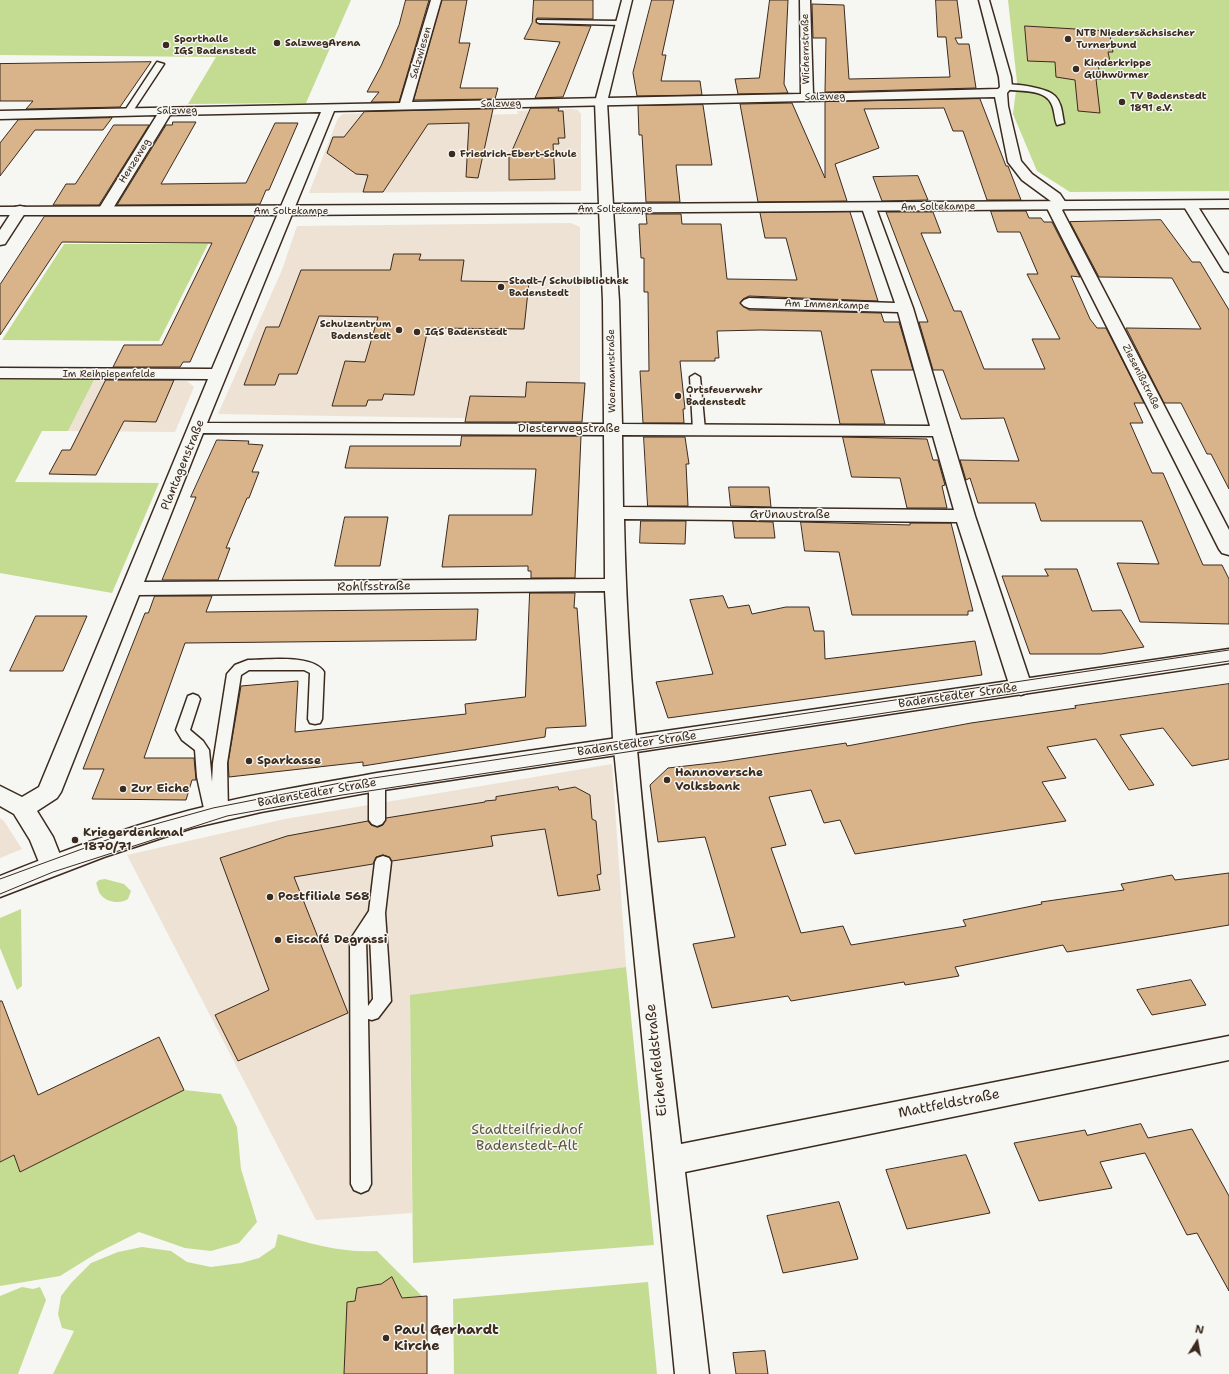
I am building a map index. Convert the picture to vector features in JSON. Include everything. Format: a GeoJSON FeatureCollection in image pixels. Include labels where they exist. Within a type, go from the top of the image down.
{"type":"FeatureCollection","features":[{"type":"Feature","properties":{"kind":"street","name":"Salzwiesen"},"geometry":{"type":"LineString","coordinates":[[405,106],[436,0]]}},
{"type":"Feature","properties":{"kind":"street","name":"Woermannstraße"},"geometry":{"type":"LineString","coordinates":[[625,746],[615,585],[611,302],[601,102],[627,0]]}},
{"type":"Feature","properties":{"kind":"street","name":"Wichernstraße"},"geometry":{"type":"LineString","coordinates":[[805,0],[806,97]]}},
{"type":"Feature","properties":{"kind":"street","name":"Ziesenißstraße"},"geometry":{"type":"LineString","coordinates":[[984,0],[1005,78],[1002,106],[1015,162],[1027,177],[1055,197],[1057,206],[1229,549]]}},
{"type":"Feature","properties":{"kind":"street","name":"Salzweg"},"geometry":{"type":"LineString","coordinates":[[4,115],[806,97],[1004,90]]}},
{"type":"Feature","properties":{"kind":"street","name":"Plantagenstraße"},"geometry":{"type":"LineString","coordinates":[[22,808],[49,792],[198,428],[218,374],[329,108]]}},
{"type":"Feature","properties":{"kind":"street","name":"Henzeweg"},"geometry":{"type":"LineString","coordinates":[[105,210],[166,111]]}},
{"type":"Feature","properties":{"kind":"street"},"geometry":{"type":"LineString","coordinates":[[0,126],[4,115]]}},
{"type":"Feature","properties":{"kind":"street","name":"Am Soltekampe"},"geometry":{"type":"LineString","coordinates":[[0,211],[869,208],[1229,204]]}},
{"type":"Feature","properties":{"kind":"street"},"geometry":{"type":"LineString","coordinates":[[1190,205],[1229,268]]}},
{"type":"Feature","properties":{"kind":"street"},"geometry":{"type":"LineString","coordinates":[[869,208],[905,308],[965,516],[1021,687]]}},
{"type":"Feature","properties":{"kind":"street"},"geometry":{"type":"LineString","coordinates":[[0,241],[20,210]]}},
{"type":"Feature","properties":{"kind":"street","name":"Am Immenkampe"},"geometry":{"type":"LineString","coordinates":[[749,303],[905,308]]}},
{"type":"Feature","properties":{"kind":"street","name":"Im Reihpiepenfelde"},"geometry":{"type":"LineString","coordinates":[[0,373],[218,374]]}},
{"type":"Feature","properties":{"kind":"street","name":"Diesterwegstraße"},"geometry":{"type":"LineString","coordinates":[[198,428],[940,431]]}},
{"type":"Feature","properties":{"kind":"street","name":"Grünaustraße"},"geometry":{"type":"LineString","coordinates":[[614,513],[965,516]]}},
{"type":"Feature","properties":{"kind":"street","name":"Rohlfsstraße"},"geometry":{"type":"LineString","coordinates":[[132,590],[615,585]]}},
{"type":"Feature","properties":{"kind":"street","name":"Badenstedter Straße"},"geometry":{"type":"LineString","coordinates":[[0,887],[52,865],[192,819],[377,782],[1229,656]]}},
{"type":"Feature","properties":{"kind":"street","name":"Eichenfeldstraße"},"geometry":{"type":"LineString","coordinates":[[625,746],[668,1161],[692,1374]]}},
{"type":"Feature","properties":{"kind":"street"},"geometry":{"type":"LineString","coordinates":[[0,795],[22,808],[41,837],[52,865]]}},
{"type":"Feature","properties":{"kind":"street","name":"Mattfeldstraße"},"geometry":{"type":"LineString","coordinates":[[668,1161],[1229,1048]]}},
{"type":"Feature","properties":{"kind":"lane"},"geometry":{"type":"LineString","coordinates":[[539,21],[620,23]]}},
{"type":"Feature","properties":{"kind":"lane"},"geometry":{"type":"LineString","coordinates":[[128,112],[160,64]]}},
{"type":"Feature","properties":{"kind":"lane"},"geometry":{"type":"LineString","coordinates":[[1004,90],[1038,92],[1052,97],[1055,102],[1060,123]]}},
{"type":"Feature","properties":{"kind":"lane"},"geometry":{"type":"LineString","coordinates":[[695,377],[699,430]]}},
{"type":"Feature","properties":{"kind":"lane"},"geometry":{"type":"LineString","coordinates":[[217,813],[220,763],[234,674],[240,668],[248,665],[306,665],[312,668],[317,672],[315,719]]}},
{"type":"Feature","properties":{"kind":"lane"},"geometry":{"type":"LineString","coordinates":[[193,699],[183,730],[186,737],[196,742],[205,756],[203,776],[217,813]]}},
{"type":"Feature","properties":{"kind":"lane"},"geometry":{"type":"LineString","coordinates":[[377,782],[377,820]]}},
{"type":"Feature","properties":{"kind":"lane"},"geometry":{"type":"LineString","coordinates":[[372,1013],[382,1001],[377,913],[383,862]]}},
{"type":"Feature","properties":{"kind":"lane"},"geometry":{"type":"LineString","coordinates":[[361,1184],[358,940],[377,913]]}},
{"type":"Feature","properties":{"kind":"shaded area","name":"Friedrich-Ebert-Schule"},"geometry":{"type":"Polygon","coordinates":[[[578,110],[581,114],[581,191],[309,193],[338,118],[343,114],[402,112],[425,116],[518,114],[517,111],[578,110]]]}},
{"type":"Feature","properties":{"kind":"shaded area","name":"IGS Badenstedt"},"geometry":{"type":"Polygon","coordinates":[[[571,223],[580,227],[580,383],[586,383],[583,417],[577,420],[218,414],[282,270],[297,226],[571,223]]]}},
{"type":"Feature","properties":{"kind":"shaded area"},"geometry":{"type":"Polygon","coordinates":[[[94,380],[187,381],[194,387],[175,432],[68,431],[94,380]]]}},
{"type":"Feature","properties":{"kind":"shaded area"},"geometry":{"type":"Polygon","coordinates":[[[612,764],[626,967],[410,996],[412,1213],[316,1220],[127,855],[285,819],[612,764]]]}},
{"type":"Feature","properties":{"kind":"shaded area"},"geometry":{"type":"Polygon","coordinates":[[[0,818],[4,821],[22,849],[0,858],[0,818]]]}},
{"type":"Feature","properties":{"kind":"green space","name":"Sporthalle IGS Badenstedt"},"geometry":{"type":"Polygon","coordinates":[[[0,0],[351,0],[306,103],[188,104],[216,57],[0,55],[0,0]]]}},
{"type":"Feature","properties":{"kind":"green space","name":"TV Badenstedt 1891 e.V."},"geometry":{"type":"Polygon","coordinates":[[[1008,0],[1229,0],[1229,191],[1070,192],[1037,171],[1013,114],[1017,82],[1008,0]]]}},
{"type":"Feature","properties":{"kind":"green space"},"geometry":{"type":"Polygon","coordinates":[[[64,244],[208,244],[159,341],[2,340],[64,244]]]}},
{"type":"Feature","properties":{"kind":"green space"},"geometry":{"type":"Polygon","coordinates":[[[0,380],[94,380],[68,431],[42,431],[15,482],[159,483],[112,593],[0,573],[0,380]]]}},
{"type":"Feature","properties":{"kind":"green space"},"geometry":{"type":"Polygon","coordinates":[[[105,879],[124,884],[131,891],[128,899],[122,902],[114,902],[104,898],[99,892],[96,883],[99,880],[105,879]]]}},
{"type":"Feature","properties":{"kind":"green space"},"geometry":{"type":"Polygon","coordinates":[[[21,909],[22,986],[17,990],[0,948],[0,918],[21,909]]]}},
{"type":"Feature","properties":{"kind":"green space","name":"Stadtteilfriedhof Badenstedt-Alt"},"geometry":{"type":"Polygon","coordinates":[[[626,967],[654,1245],[413,1263],[410,995],[626,967]]]}},
{"type":"Feature","properties":{"kind":"green space"},"geometry":{"type":"Polygon","coordinates":[[[184,1090],[221,1094],[237,1127],[241,1169],[257,1222],[239,1243],[211,1251],[185,1248],[139,1232],[97,1253],[60,1276],[0,1286],[0,1162],[14,1155],[20,1172],[184,1090]]]}},
{"type":"Feature","properties":{"kind":"green space"},"geometry":{"type":"Polygon","coordinates":[[[278,1234],[339,1249],[351,1251],[377,1251],[422,1296],[397,1298],[379,1285],[357,1288],[355,1301],[347,1302],[344,1374],[53,1374],[74,1331],[62,1328],[58,1314],[61,1296],[72,1282],[91,1263],[118,1252],[142,1247],[171,1251],[187,1262],[211,1267],[241,1263],[259,1258],[275,1247],[278,1234]]]}},
{"type":"Feature","properties":{"kind":"green space"},"geometry":{"type":"Polygon","coordinates":[[[648,1282],[657,1374],[454,1374],[453,1299],[648,1282]]]}},
{"type":"Feature","properties":{"kind":"green space"},"geometry":{"type":"Polygon","coordinates":[[[22,1287],[33,1289],[40,1287],[46,1300],[18,1374],[0,1374],[0,1296],[22,1287]]]}},
{"type":"Feature","properties":{"kind":"building"},"geometry":{"type":"Polygon","coordinates":[[[406,0],[429,0],[399,102],[371,102],[379,92],[367,92],[381,66],[399,25],[406,0]]]}},
{"type":"Feature","properties":{"kind":"building"},"geometry":{"type":"Polygon","coordinates":[[[442,0],[467,0],[459,43],[470,43],[460,88],[498,88],[495,99],[414,100],[442,0]]]}},
{"type":"Feature","properties":{"kind":"building"},"geometry":{"type":"Polygon","coordinates":[[[534,0],[593,0],[593,19],[537,18],[536,20],[539,24],[591,26],[563,97],[535,98],[560,42],[524,39],[532,23],[534,0]]]}},
{"type":"Feature","properties":{"kind":"building"},"geometry":{"type":"Polygon","coordinates":[[[652,0],[674,0],[662,55],[666,55],[661,81],[700,81],[702,95],[637,96],[633,73],[652,0]]]}},
{"type":"Feature","properties":{"kind":"building"},"geometry":{"type":"Polygon","coordinates":[[[770,0],[788,0],[784,84],[788,93],[738,94],[735,79],[759,78],[770,0]]]}},
{"type":"Feature","properties":{"kind":"building"},"geometry":{"type":"Polygon","coordinates":[[[936,0],[957,0],[962,38],[955,38],[958,44],[969,44],[976,88],[825,92],[826,38],[813,38],[812,4],[844,5],[849,79],[950,77],[946,37],[938,37],[936,0]]]}},
{"type":"Feature","properties":{"kind":"building","name":"NTB Niedersächsischer Turnerbund"},"geometry":{"type":"Polygon","coordinates":[[[1025,26],[1109,31],[1113,52],[1108,52],[1111,66],[1098,65],[1101,79],[1096,79],[1100,113],[1078,111],[1075,80],[1056,77],[1055,62],[1028,61],[1025,26]]]}},
{"type":"Feature","properties":{"kind":"building"},"geometry":{"type":"Polygon","coordinates":[[[151,62],[120,107],[26,109],[33,101],[0,101],[0,64],[151,62]]]}},
{"type":"Feature","properties":{"kind":"building"},"geometry":{"type":"Polygon","coordinates":[[[980,99],[1021,200],[987,200],[963,131],[953,131],[944,108],[864,109],[879,148],[835,164],[847,201],[758,202],[740,104],[792,103],[825,178],[825,102],[980,99]]]}},
{"type":"Feature","properties":{"kind":"building"},"geometry":{"type":"Polygon","coordinates":[[[703,105],[712,165],[676,165],[680,202],[646,202],[642,135],[639,135],[638,106],[703,105]]]}},
{"type":"Feature","properties":{"kind":"building"},"geometry":{"type":"Polygon","coordinates":[[[531,108],[559,108],[558,111],[563,111],[565,138],[558,138],[559,144],[553,144],[555,179],[509,180],[509,158],[531,108]]]}},
{"type":"Feature","properties":{"kind":"building"},"geometry":{"type":"Polygon","coordinates":[[[493,109],[478,178],[466,177],[469,123],[428,124],[383,192],[363,192],[368,175],[356,174],[327,153],[333,137],[344,137],[364,112],[493,109]]]}},
{"type":"Feature","properties":{"kind":"building"},"geometry":{"type":"Polygon","coordinates":[[[112,118],[103,130],[35,130],[0,176],[0,143],[18,120],[112,118]]]}},
{"type":"Feature","properties":{"kind":"building"},"geometry":{"type":"Polygon","coordinates":[[[173,122],[196,122],[161,184],[246,183],[275,123],[298,123],[269,190],[266,190],[260,204],[117,205],[166,125],[172,125],[173,122]]]}},
{"type":"Feature","properties":{"kind":"building"},"geometry":{"type":"Polygon","coordinates":[[[114,125],[149,125],[99,205],[53,205],[66,184],[75,184],[114,125]]]}},
{"type":"Feature","properties":{"kind":"building"},"geometry":{"type":"Polygon","coordinates":[[[918,176],[928,200],[882,201],[873,177],[918,176]]]}},
{"type":"Feature","properties":{"kind":"building"},"geometry":{"type":"Polygon","coordinates":[[[991,211],[1026,211],[1029,218],[1041,218],[1044,222],[1052,222],[1080,277],[1071,276],[1090,319],[1097,328],[1106,328],[1144,403],[1134,403],[1143,423],[1130,423],[1152,473],[1163,473],[1203,565],[1222,565],[1229,579],[1229,624],[1140,622],[1117,563],[1159,564],[1142,521],[1041,521],[1035,503],[978,503],[970,478],[966,480],[960,460],[1019,461],[1004,418],[961,419],[943,370],[933,370],[919,322],[928,322],[886,212],[933,212],[941,233],[921,233],[954,311],[961,311],[984,369],[1045,369],[1032,339],[1060,339],[1027,274],[1038,274],[1020,232],[998,232],[991,211]]]}},
{"type":"Feature","properties":{"kind":"building"},"geometry":{"type":"Polygon","coordinates":[[[850,212],[878,301],[749,296],[743,299],[740,303],[749,310],[881,313],[884,322],[899,322],[913,370],[871,370],[885,424],[840,424],[821,331],[760,330],[717,331],[719,358],[715,358],[715,361],[680,361],[685,409],[683,409],[684,423],[643,423],[640,371],[649,371],[648,292],[644,292],[644,258],[641,258],[639,224],[647,224],[646,214],[681,214],[682,224],[721,224],[727,279],[797,280],[786,238],[765,238],[760,213],[850,212]]]}},
{"type":"Feature","properties":{"kind":"building"},"geometry":{"type":"Polygon","coordinates":[[[45,216],[255,216],[190,362],[183,362],[180,367],[113,367],[124,345],[162,345],[212,243],[62,242],[0,335],[0,285],[45,216]]]}},
{"type":"Feature","properties":{"kind":"building"},"geometry":{"type":"Polygon","coordinates":[[[1161,220],[1192,262],[1200,262],[1229,310],[1229,489],[1211,454],[1207,454],[1181,403],[1164,403],[1126,328],[1201,329],[1172,278],[1099,277],[1070,222],[1161,220]]]}},
{"type":"Feature","properties":{"kind":"building","name":"Schulzentrum Badenstedt"},"geometry":{"type":"Polygon","coordinates":[[[394,254],[421,254],[419,260],[464,260],[461,281],[529,282],[524,329],[428,328],[414,395],[384,394],[382,400],[368,400],[366,406],[332,406],[345,361],[365,362],[378,317],[319,316],[297,374],[279,374],[275,385],[244,385],[266,327],[279,327],[301,270],[390,270],[394,254]]]}},
{"type":"Feature","properties":{"kind":"building"},"geometry":{"type":"Polygon","coordinates":[[[106,380],[174,380],[156,422],[124,421],[96,475],[49,474],[62,450],[70,450],[106,380]]]}},
{"type":"Feature","properties":{"kind":"building"},"geometry":{"type":"Polygon","coordinates":[[[527,382],[585,383],[582,422],[465,422],[470,396],[525,397],[527,382]]]}},
{"type":"Feature","properties":{"kind":"building"},"geometry":{"type":"Polygon","coordinates":[[[462,436],[581,436],[575,578],[531,578],[531,571],[528,571],[528,566],[442,567],[449,515],[532,515],[536,469],[345,468],[350,446],[460,446],[462,436]]]}},
{"type":"Feature","properties":{"kind":"building"},"geometry":{"type":"Polygon","coordinates":[[[644,437],[685,437],[689,464],[686,464],[688,506],[648,506],[644,437]]]}},
{"type":"Feature","properties":{"kind":"building"},"geometry":{"type":"Polygon","coordinates":[[[843,437],[927,439],[933,460],[938,460],[945,485],[942,486],[947,508],[907,508],[900,478],[852,477],[843,437]]]}},
{"type":"Feature","properties":{"kind":"building"},"geometry":{"type":"Polygon","coordinates":[[[217,440],[249,441],[248,444],[263,445],[252,472],[259,472],[226,548],[230,548],[218,580],[162,580],[196,497],[191,497],[217,440]]]}},
{"type":"Feature","properties":{"kind":"building"},"geometry":{"type":"Polygon","coordinates":[[[729,487],[769,487],[771,507],[731,506],[729,487]]]}},
{"type":"Feature","properties":{"kind":"building"},"geometry":{"type":"Polygon","coordinates":[[[345,517],[388,517],[380,566],[335,566],[345,517]]]}},
{"type":"Feature","properties":{"kind":"building"},"geometry":{"type":"Polygon","coordinates":[[[641,521],[686,521],[685,544],[640,543],[641,521]]]}},
{"type":"Feature","properties":{"kind":"building"},"geometry":{"type":"Polygon","coordinates":[[[733,521],[773,522],[775,538],[735,538],[733,521]]]}},
{"type":"Feature","properties":{"kind":"building"},"geometry":{"type":"Polygon","coordinates":[[[801,522],[910,525],[910,523],[951,523],[973,611],[968,611],[968,615],[852,615],[839,552],[805,551],[801,522]]]}},
{"type":"Feature","properties":{"kind":"building"},"geometry":{"type":"Polygon","coordinates":[[[1045,569],[1077,569],[1092,611],[1121,610],[1144,647],[1101,654],[1030,654],[1002,576],[1048,576],[1045,569]]]}},
{"type":"Feature","properties":{"kind":"building"},"geometry":{"type":"Polygon","coordinates":[[[530,593],[575,593],[574,608],[577,608],[586,726],[546,728],[545,737],[363,766],[363,762],[229,777],[228,763],[241,686],[298,681],[295,732],[466,714],[465,704],[525,697],[530,593]]]}},
{"type":"Feature","properties":{"kind":"building"},"geometry":{"type":"Polygon","coordinates":[[[155,596],[212,596],[206,612],[478,609],[476,640],[185,643],[144,758],[194,758],[196,780],[192,780],[186,800],[92,799],[104,769],[83,769],[145,613],[148,613],[155,596]]]}},
{"type":"Feature","properties":{"kind":"building"},"geometry":{"type":"Polygon","coordinates":[[[723,596],[728,608],[749,605],[752,614],[786,607],[809,607],[814,631],[824,631],[825,659],[975,641],[982,675],[668,718],[656,682],[713,674],[690,600],[723,596]]]}},
{"type":"Feature","properties":{"kind":"building"},"geometry":{"type":"Polygon","coordinates":[[[36,616],[87,616],[63,671],[10,671],[36,616]]]}},
{"type":"Feature","properties":{"kind":"building"},"geometry":{"type":"Polygon","coordinates":[[[1229,684],[1229,759],[1192,766],[1163,728],[1120,735],[1154,785],[1129,790],[1096,739],[1047,747],[1066,778],[1042,782],[1066,821],[855,854],[840,820],[824,823],[811,790],[769,797],[786,845],[771,848],[801,933],[843,926],[851,945],[966,926],[963,920],[1042,904],[1041,902],[1124,890],[1121,884],[1172,875],[1175,880],[1229,873],[1229,925],[1067,952],[1063,945],[955,967],[959,976],[905,985],[904,982],[791,1001],[788,996],[712,1008],[693,944],[735,937],[705,837],[658,842],[650,785],[668,768],[721,762],[846,743],[847,746],[971,723],[1076,708],[1075,706],[1229,684]]]}},
{"type":"Feature","properties":{"kind":"building"},"geometry":{"type":"Polygon","coordinates":[[[558,787],[559,790],[575,787],[590,795],[592,819],[596,821],[601,874],[597,875],[600,890],[558,896],[545,829],[491,836],[493,846],[392,861],[389,857],[383,855],[376,857],[373,864],[294,877],[348,1013],[238,1061],[215,1015],[269,990],[220,858],[287,836],[368,821],[371,825],[378,827],[383,825],[386,818],[485,802],[496,800],[496,797],[558,787]]]}},
{"type":"Feature","properties":{"kind":"building"},"geometry":{"type":"Polygon","coordinates":[[[1191,980],[1206,1005],[1152,1015],[1137,990],[1191,980]]]}},
{"type":"Feature","properties":{"kind":"building"},"geometry":{"type":"Polygon","coordinates":[[[0,1001],[2,1001],[38,1095],[159,1037],[184,1090],[20,1172],[14,1155],[0,1162],[0,1001]]]}},
{"type":"Feature","properties":{"kind":"building"},"geometry":{"type":"Polygon","coordinates":[[[1141,1124],[1148,1138],[1192,1129],[1229,1196],[1229,1291],[1197,1233],[1187,1235],[1145,1153],[1100,1162],[1112,1188],[1039,1201],[1014,1143],[1085,1130],[1087,1135],[1141,1124]]]}},
{"type":"Feature","properties":{"kind":"building"},"geometry":{"type":"Polygon","coordinates":[[[966,1155],[990,1213],[907,1229],[886,1170],[966,1155]]]}},
{"type":"Feature","properties":{"kind":"building"},"geometry":{"type":"Polygon","coordinates":[[[839,1202],[858,1259],[783,1273],[767,1216],[839,1202]]]}},
{"type":"Feature","properties":{"kind":"building","name":"Paul Gerhardt Kirche"},"geometry":{"type":"Polygon","coordinates":[[[392,1277],[402,1298],[427,1296],[427,1374],[344,1374],[347,1302],[355,1301],[357,1288],[381,1284],[392,1277]]]}},
{"type":"Feature","properties":{"kind":"building"},"geometry":{"type":"Polygon","coordinates":[[[765,1351],[768,1374],[736,1374],[733,1353],[765,1351]]]}},
{"type":"Feature","properties":{"kind":"tram line"},"geometry":{"type":"LineString","coordinates":[[0,879],[134,830],[213,808],[340,783],[1229,650]]}},
{"type":"Feature","properties":{"kind":"tram line"},"geometry":{"type":"LineString","coordinates":[[0,894],[53,872],[227,816],[342,795],[1229,661]]}},
{"type":"Feature","properties":{"kind":"place","name":"NTB Niedersächsischer Turnerbund"},"geometry":{"type":"Point","coordinates":[1068,39]}},
{"type":"Feature","properties":{"kind":"place","name":"SalzwegArena"},"geometry":{"type":"Point","coordinates":[277,43]}},
{"type":"Feature","properties":{"kind":"place","name":"Sporthalle IGS Badenstedt"},"geometry":{"type":"Point","coordinates":[166,45]}},
{"type":"Feature","properties":{"kind":"place","name":"Kinderkrippe Glühwürmer"},"geometry":{"type":"Point","coordinates":[1076,69]}},
{"type":"Feature","properties":{"kind":"place","name":"TV Badenstedt 1891 e.V."},"geometry":{"type":"Point","coordinates":[1122,102]}},
{"type":"Feature","properties":{"kind":"place","name":"Friedrich-Ebert-Schule"},"geometry":{"type":"Point","coordinates":[452,154]}},
{"type":"Feature","properties":{"kind":"place","name":"Stadt-/ Schulbibliothek Badenstedt"},"geometry":{"type":"Point","coordinates":[501,287]}},
{"type":"Feature","properties":{"kind":"place","name":"Schulzentrum Badenstedt"},"geometry":{"type":"Point","coordinates":[399,330]}},
{"type":"Feature","properties":{"kind":"place","name":"IGS Badenstedt"},"geometry":{"type":"Point","coordinates":[417,332]}},
{"type":"Feature","properties":{"kind":"place","name":"Ortsfeuerwehr Badenstedt"},"geometry":{"type":"Point","coordinates":[678,396]}},
{"type":"Feature","properties":{"kind":"place","name":"Sparkasse"},"geometry":{"type":"Point","coordinates":[249,761]}},
{"type":"Feature","properties":{"kind":"place","name":"Hannoversche Volksbank"},"geometry":{"type":"Point","coordinates":[667,780]}},
{"type":"Feature","properties":{"kind":"place","name":"Zur Eiche"},"geometry":{"type":"Point","coordinates":[123,789]}},
{"type":"Feature","properties":{"kind":"place","name":"Kriegerdenkmal 1870/71"},"geometry":{"type":"Point","coordinates":[75,840]}},
{"type":"Feature","properties":{"kind":"place","name":"Postfiliale 568"},"geometry":{"type":"Point","coordinates":[270,897]}},
{"type":"Feature","properties":{"kind":"place","name":"Eiscafé Degrassi"},"geometry":{"type":"Point","coordinates":[278,940]}},
{"type":"Feature","properties":{"kind":"place","name":"Paul Gerhardt Kirche"},"geometry":{"type":"Point","coordinates":[386,1338]}}]}
